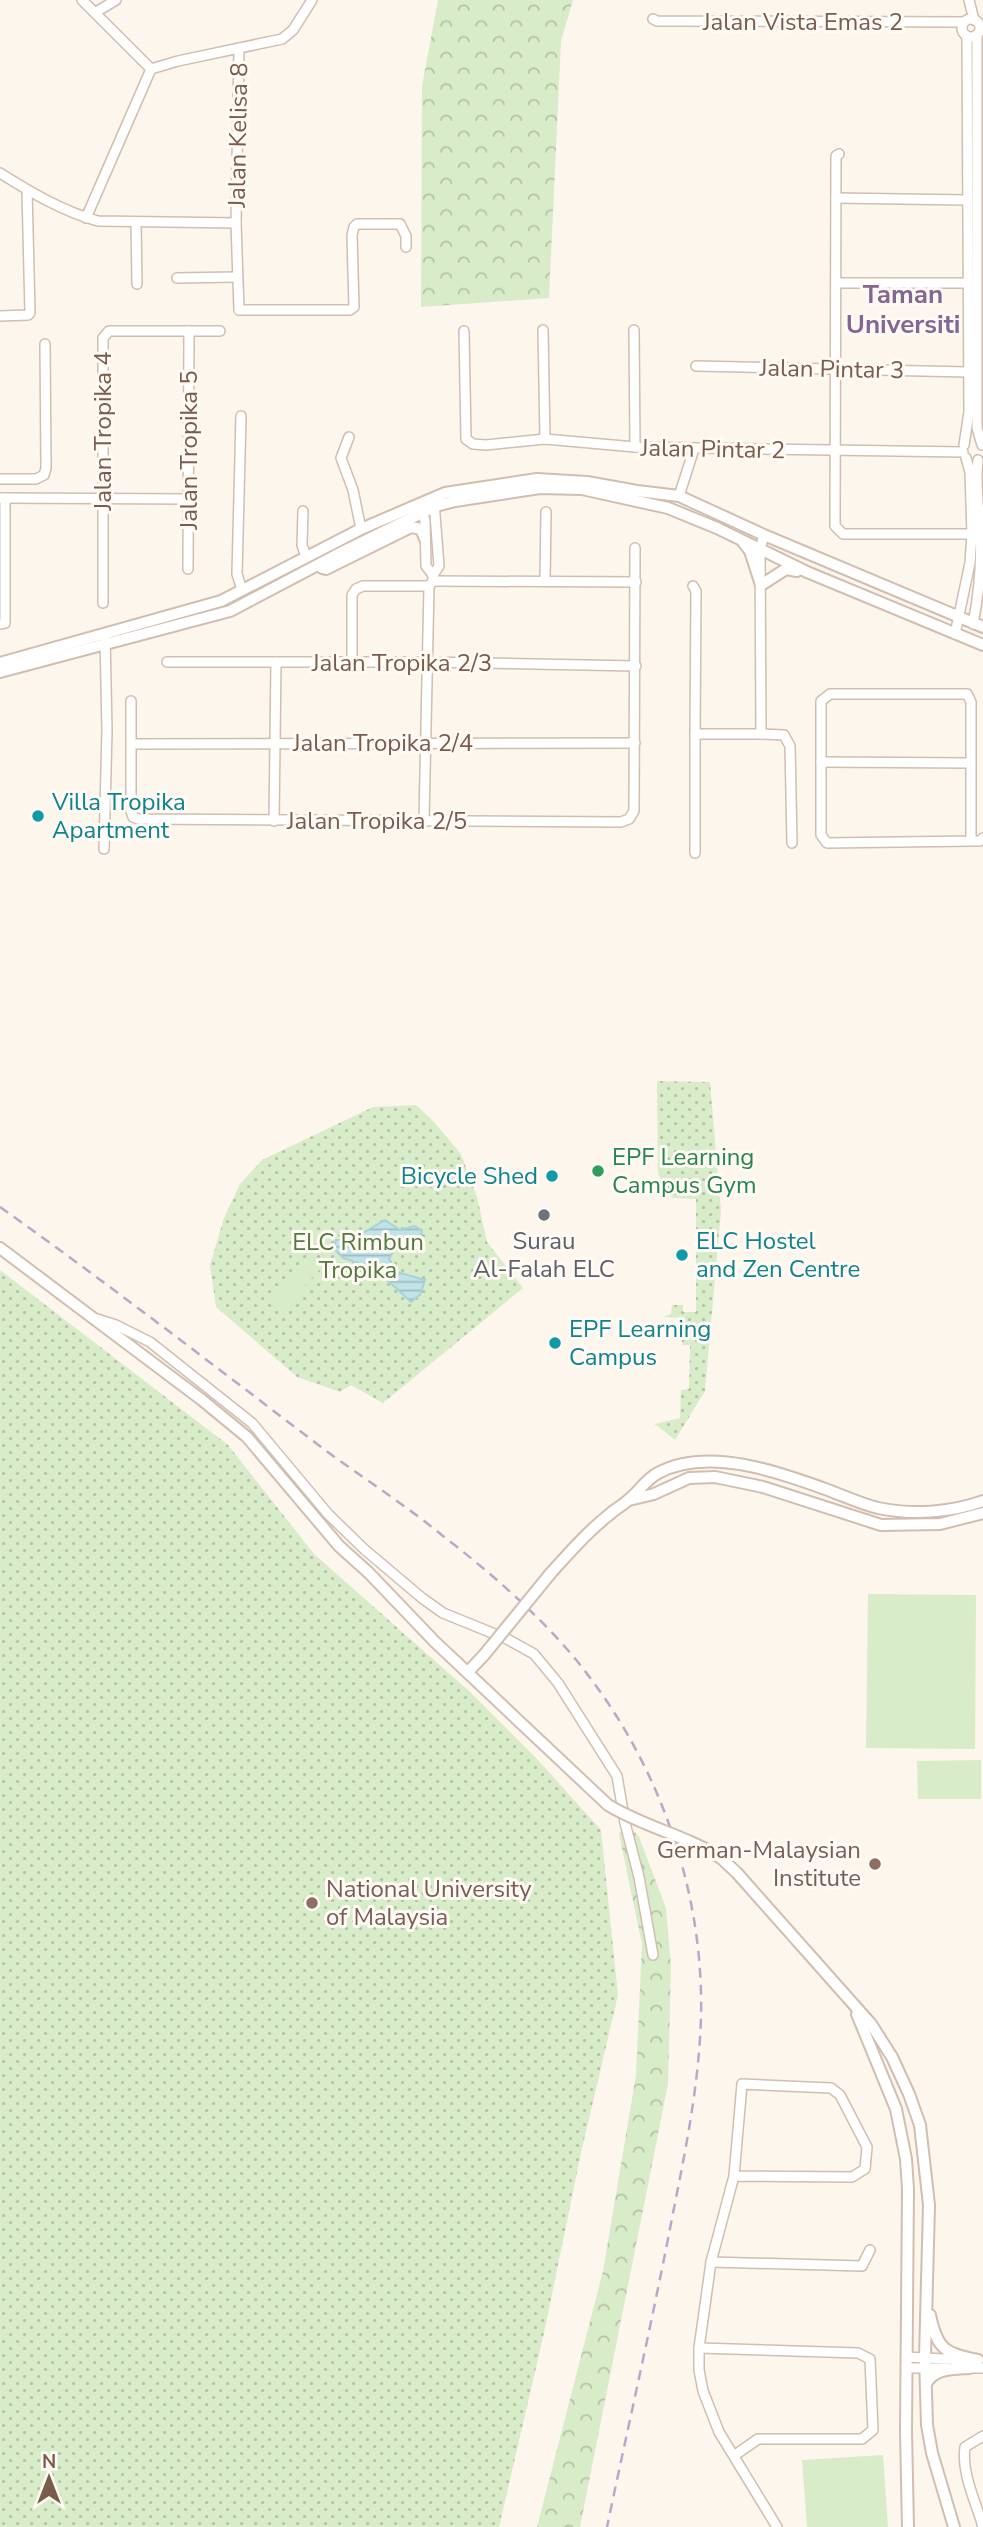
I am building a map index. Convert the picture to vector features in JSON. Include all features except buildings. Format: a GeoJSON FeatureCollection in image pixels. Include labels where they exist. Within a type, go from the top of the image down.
{"type":"FeatureCollection","features":[{"type":"Feature","properties":{"kind":"street"},"geometry":{"type":"LineString","coordinates":[[82,0],[151,69]]}},
{"type":"Feature","properties":{"kind":"street"},"geometry":{"type":"LineString","coordinates":[[96,12],[116,0]]}},
{"type":"Feature","properties":{"kind":"street"},"geometry":{"type":"LineString","coordinates":[[86,218],[151,69],[282,39],[288,35],[312,0]]}},
{"type":"Feature","properties":{"kind":"street"},"geometry":{"type":"LineString","coordinates":[[955,634],[976,534],[976,472],[982,454],[978,428],[977,136],[969,2]]}},
{"type":"Feature","properties":{"kind":"street","name":"Jalan Vista Emas 2"},"geometry":{"type":"LineString","coordinates":[[653,19],[971,28]]}},
{"type":"Feature","properties":{"kind":"street"},"geometry":{"type":"LineString","coordinates":[[1,665],[105,645],[230,611],[456,489],[537,479],[587,482],[679,496],[978,626],[976,534],[970,472],[964,452],[969,412],[965,65],[971,28]]}},
{"type":"Feature","properties":{"kind":"street","name":"Jalan Kelisa 8"},"geometry":{"type":"LineString","coordinates":[[239,48],[236,223],[239,310],[351,310],[354,307],[354,226],[400,224],[406,236],[406,247]]}},
{"type":"Feature","properties":{"kind":"street"},"geometry":{"type":"LineString","coordinates":[[967,164],[970,138],[977,136]]}},
{"type":"Feature","properties":{"kind":"street"},"geometry":{"type":"LineString","coordinates":[[839,154],[836,156],[835,526],[843,534],[976,534]]}},
{"type":"Feature","properties":{"kind":"street"},"geometry":{"type":"LineString","coordinates":[[0,173],[27,190],[86,218],[99,221],[236,223]]}},
{"type":"Feature","properties":{"kind":"street"},"geometry":{"type":"LineString","coordinates":[[0,316],[30,313],[27,190]]}},
{"type":"Feature","properties":{"kind":"street"},"geometry":{"type":"LineString","coordinates":[[836,198],[967,200]]}},
{"type":"Feature","properties":{"kind":"street"},"geometry":{"type":"LineString","coordinates":[[136,222],[137,284]]}},
{"type":"Feature","properties":{"kind":"street"},"geometry":{"type":"LineString","coordinates":[[177,278],[236,277]]}},
{"type":"Feature","properties":{"kind":"street"},"geometry":{"type":"LineString","coordinates":[[836,283],[968,283]]}},
{"type":"Feature","properties":{"kind":"street"},"geometry":{"type":"LineString","coordinates":[[544,330],[545,439]]}},
{"type":"Feature","properties":{"kind":"street"},"geometry":{"type":"LineString","coordinates":[[634,330],[635,447]]}},
{"type":"Feature","properties":{"kind":"street","name":"Jalan Tropika 4"},"geometry":{"type":"LineString","coordinates":[[103,603],[105,334],[110,331],[220,331]]}},
{"type":"Feature","properties":{"kind":"street","name":"Jalan Tropika 5"},"geometry":{"type":"LineString","coordinates":[[188,569],[189,331]]}},
{"type":"Feature","properties":{"kind":"street","name":"Jalan Pintar 2"},"geometry":{"type":"LineString","coordinates":[[464,331],[466,439],[473,443],[486,445],[545,439],[694,449],[964,452]]}},
{"type":"Feature","properties":{"kind":"street"},"geometry":{"type":"LineString","coordinates":[[0,479],[36,479],[44,475],[45,344]]}},
{"type":"Feature","properties":{"kind":"street","name":"Jalan Pintar 3"},"geometry":{"type":"LineString","coordinates":[[696,366],[968,372]]}},
{"type":"Feature","properties":{"kind":"street"},"geometry":{"type":"LineString","coordinates":[[241,416],[237,573],[242,590]]}},
{"type":"Feature","properties":{"kind":"street"},"geometry":{"type":"LineString","coordinates":[[349,437],[341,458],[353,490],[361,528]]}},
{"type":"Feature","properties":{"kind":"street"},"geometry":{"type":"LineString","coordinates":[[964,452],[973,441],[982,454]]}},
{"type":"Feature","properties":{"kind":"street"},"geometry":{"type":"LineString","coordinates":[[679,496],[694,449]]}},
{"type":"Feature","properties":{"kind":"street"},"geometry":{"type":"LineString","coordinates":[[964,452],[972,461],[982,454]]}},
{"type":"Feature","properties":{"kind":"street"},"geometry":{"type":"LineString","coordinates":[[434,502],[540,488],[582,489],[668,508],[741,539],[807,572],[983,645]]}},
{"type":"Feature","properties":{"kind":"street"},"geometry":{"type":"LineString","coordinates":[[2,623],[3,498],[189,499]]}},
{"type":"Feature","properties":{"kind":"street"},"geometry":{"type":"LineString","coordinates":[[424,821],[427,662],[432,580],[439,566],[434,502]]}},
{"type":"Feature","properties":{"kind":"street"},"geometry":{"type":"LineString","coordinates":[[1,665],[105,632],[221,601],[361,528],[421,508]]}},
{"type":"Feature","properties":{"kind":"street"},"geometry":{"type":"LineString","coordinates":[[421,508],[426,566],[432,580]]}},
{"type":"Feature","properties":{"kind":"street"},"geometry":{"type":"LineString","coordinates":[[303,511],[302,545],[306,557]]}},
{"type":"Feature","properties":{"kind":"street"},"geometry":{"type":"LineString","coordinates":[[545,581],[546,512]]}},
{"type":"Feature","properties":{"kind":"street"},"geometry":{"type":"LineString","coordinates":[[315,566],[326,569],[411,527],[421,529],[425,539]]}},
{"type":"Feature","properties":{"kind":"street"},"geometry":{"type":"LineString","coordinates":[[761,733],[760,548],[764,535]]}},
{"type":"Feature","properties":{"kind":"street"},"geometry":{"type":"LineString","coordinates":[[741,539],[750,551],[761,585]]}},
{"type":"Feature","properties":{"kind":"street"},"geometry":{"type":"LineString","coordinates":[[635,548],[635,743]]}},
{"type":"Feature","properties":{"kind":"street"},"geometry":{"type":"LineString","coordinates":[[761,585],[786,569],[807,572]]}},
{"type":"Feature","properties":{"kind":"street"},"geometry":{"type":"LineString","coordinates":[[352,662],[352,595],[356,589],[363,586],[432,580],[636,582]]}},
{"type":"Feature","properties":{"kind":"street"},"geometry":{"type":"LineString","coordinates":[[693,586],[696,591],[695,853]]}},
{"type":"Feature","properties":{"kind":"street"},"geometry":{"type":"LineString","coordinates":[[104,849],[107,730],[105,632]]}},
{"type":"Feature","properties":{"kind":"street","name":"Jalan Tropika 2/3"},"geometry":{"type":"LineString","coordinates":[[167,662],[427,662],[636,666]]}},
{"type":"Feature","properties":{"kind":"street"},"geometry":{"type":"LineString","coordinates":[[274,821],[276,662]]}},
{"type":"Feature","properties":{"kind":"street"},"geometry":{"type":"LineString","coordinates":[[971,841],[971,702],[967,694],[830,694],[821,701],[821,835],[827,843],[980,841],[983,838]]}},
{"type":"Feature","properties":{"kind":"street"},"geometry":{"type":"LineString","coordinates":[[131,701],[131,744]]}},
{"type":"Feature","properties":{"kind":"street"},"geometry":{"type":"LineString","coordinates":[[695,730],[784,735],[790,746],[792,843]]}},
{"type":"Feature","properties":{"kind":"street","name":"Jalan Tropika 2/4"},"geometry":{"type":"LineString","coordinates":[[131,744],[635,743]]}},
{"type":"Feature","properties":{"kind":"street","name":"Jalan Tropika 2/5"},"geometry":{"type":"LineString","coordinates":[[131,744],[133,817],[274,821],[621,822],[629,819],[634,811],[635,743]]}},
{"type":"Feature","properties":{"kind":"street"},"geometry":{"type":"LineString","coordinates":[[821,762],[970,763]]}},
{"type":"Feature","properties":{"kind":"street"},"geometry":{"type":"LineString","coordinates":[[0,1248],[247,1437],[339,1546],[369,1573],[435,1642],[608,1805],[642,1824],[690,1842],[720,1858],[737,1873],[871,2024],[892,2057],[920,2125],[929,2205],[925,2363],[928,2435],[954,2527]]}},
{"type":"Feature","properties":{"kind":"street"},"geometry":{"type":"LineString","coordinates":[[92,1317],[116,1325],[150,1342],[252,1423],[328,1514],[422,1598],[443,1613],[507,1639],[534,1654],[558,1683],[617,1776],[653,1955]]}},
{"type":"Feature","properties":{"kind":"street"},"geometry":{"type":"LineString","coordinates":[[468,1672],[573,1548],[629,1500],[646,1480],[684,1463],[702,1461],[740,1465],[814,1485],[876,1507],[922,1512],[957,1508],[983,1501]]}},
{"type":"Feature","properties":{"kind":"street"},"geometry":{"type":"LineString","coordinates":[[629,1500],[654,1494],[689,1478],[703,1477],[738,1481],[807,1500],[869,1522],[894,1526],[940,1524],[983,1513]]}},
{"type":"Feature","properties":{"kind":"street"},"geometry":{"type":"LineString","coordinates":[[852,2002],[896,2109],[906,2159],[908,2527]]}},
{"type":"Feature","properties":{"kind":"street"},"geometry":{"type":"LineString","coordinates":[[734,2176],[852,2177],[865,2169],[867,2147],[840,2095],[831,2088],[742,2084],[734,2176],[711,2262],[699,2348],[699,2370],[703,2390],[719,2432],[777,2527]]}},
{"type":"Feature","properties":{"kind":"street"},"geometry":{"type":"LineString","coordinates":[[711,2262],[862,2266],[870,2250]]}},
{"type":"Feature","properties":{"kind":"street"},"geometry":{"type":"LineString","coordinates":[[926,2295],[935,2336],[940,2345],[947,2352],[981,2363]]}},
{"type":"Feature","properties":{"kind":"street"},"geometry":{"type":"LineString","coordinates":[[699,2348],[858,2353],[870,2359],[873,2430],[862,2439],[758,2439],[735,2455]]}},
{"type":"Feature","properties":{"kind":"street"},"geometry":{"type":"LineString","coordinates":[[906,2362],[981,2363]]}},
{"type":"Feature","properties":{"kind":"street"},"geometry":{"type":"LineString","coordinates":[[925,2363],[969,2368]]}},
{"type":"Feature","properties":{"kind":"street"},"geometry":{"type":"LineString","coordinates":[[926,2384],[929,2379],[943,2371],[969,2368],[981,2363]]}},
{"type":"Feature","properties":{"kind":"street"},"geometry":{"type":"LineString","coordinates":[[983,2436],[965,2447],[964,2454],[967,2476],[983,2526]]}},
{"type":"Feature","properties":{"kind":"green space"},"geometry":{"type":"Polygon","coordinates":[[[438,0],[573,0],[561,41],[549,298],[421,307],[422,86],[438,0]]]}},
{"type":"Feature","properties":{"kind":"green space"},"geometry":{"type":"Polygon","coordinates":[[[657,1081],[710,1082],[721,1211],[705,1391],[675,1440],[655,1424],[680,1418],[681,1390],[689,1389],[690,1345],[682,1345],[682,1318],[663,1317],[671,1314],[672,1305],[683,1305],[683,1312],[696,1312],[696,1199],[672,1198],[658,1174],[657,1081]]]}},
{"type":"Feature","properties":{"kind":"green space","name":"ELC Rimbun Tropika"},"geometry":{"type":"Polygon","coordinates":[[[416,1105],[461,1154],[477,1197],[487,1242],[523,1288],[383,1403],[351,1385],[340,1392],[297,1377],[216,1307],[210,1265],[224,1218],[240,1184],[262,1160],[373,1107],[416,1105]]]}},
{"type":"Feature","properties":{"kind":"green space"},"geometry":{"type":"Polygon","coordinates":[[[309,1259],[321,1268],[281,1312],[269,1300],[309,1259]]]}},
{"type":"Feature","properties":{"kind":"green space","name":"National University of Malaysia"},"geometry":{"type":"Polygon","coordinates":[[[0,1270],[228,1445],[314,1554],[469,1691],[538,1760],[601,1830],[618,1995],[499,2527],[0,2527],[0,1270]]]}},
{"type":"Feature","properties":{"kind":"green space"},"geometry":{"type":"Polygon","coordinates":[[[868,1594],[976,1595],[975,1749],[866,1748],[868,1594]]]}},
{"type":"Feature","properties":{"kind":"green space"},"geometry":{"type":"Polygon","coordinates":[[[981,1760],[981,1799],[918,1799],[917,1761],[981,1760]]]}},
{"type":"Feature","properties":{"kind":"green space"},"geometry":{"type":"Polygon","coordinates":[[[622,1829],[632,1829],[639,1837],[666,1908],[671,1967],[668,2084],[580,2527],[537,2527],[603,2271],[636,2075],[642,1944],[619,1834],[622,1829]]]}},
{"type":"Feature","properties":{"kind":"green space"},"geometry":{"type":"Polygon","coordinates":[[[883,2455],[888,2527],[807,2527],[802,2460],[883,2455]]]}},
{"type":"Feature","properties":{"kind":"water"},"geometry":{"type":"Polygon","coordinates":[[[385,1220],[400,1230],[414,1226],[422,1230],[419,1245],[395,1248],[389,1259],[397,1272],[425,1280],[420,1295],[411,1302],[375,1269],[343,1258],[334,1249],[336,1240],[351,1240],[385,1220]]]}},
{"type":"Feature","properties":{"kind":"railway"},"geometry":{"type":"LineString","coordinates":[[0,1207],[412,1512],[502,1585],[559,1640],[591,1679],[617,1716],[658,1796],[674,1839],[695,1927],[700,1972],[700,2042],[683,2164],[607,2527]]}},
{"type":"Feature","properties":{"kind":"place","name":"Villa Tropika Apartment"},"geometry":{"type":"Point","coordinates":[38,816]}},
{"type":"Feature","properties":{"kind":"place","name":"EPF Learning Campus Gym"},"geometry":{"type":"Point","coordinates":[598,1171]}},
{"type":"Feature","properties":{"kind":"place","name":"Bicycle Shed"},"geometry":{"type":"Point","coordinates":[552,1176]}},
{"type":"Feature","properties":{"kind":"place","name":"Surau Al-Falah ELC"},"geometry":{"type":"Point","coordinates":[544,1215]}},
{"type":"Feature","properties":{"kind":"place","name":"ELC Hostel and Zen Centre"},"geometry":{"type":"Point","coordinates":[682,1255]}},
{"type":"Feature","properties":{"kind":"place","name":"EPF Learning Campus"},"geometry":{"type":"Point","coordinates":[555,1343]}},
{"type":"Feature","properties":{"kind":"place","name":"German-Malaysian Institute"},"geometry":{"type":"Point","coordinates":[875,1864]}},
{"type":"Feature","properties":{"kind":"place","name":"National University of Malaysia"},"geometry":{"type":"Point","coordinates":[312,1903]}},
{"type":"Feature","properties":{"kind":"district","name":"Taman Universiti"},"geometry":{"type":"Point","coordinates":[903,309]}}]}
